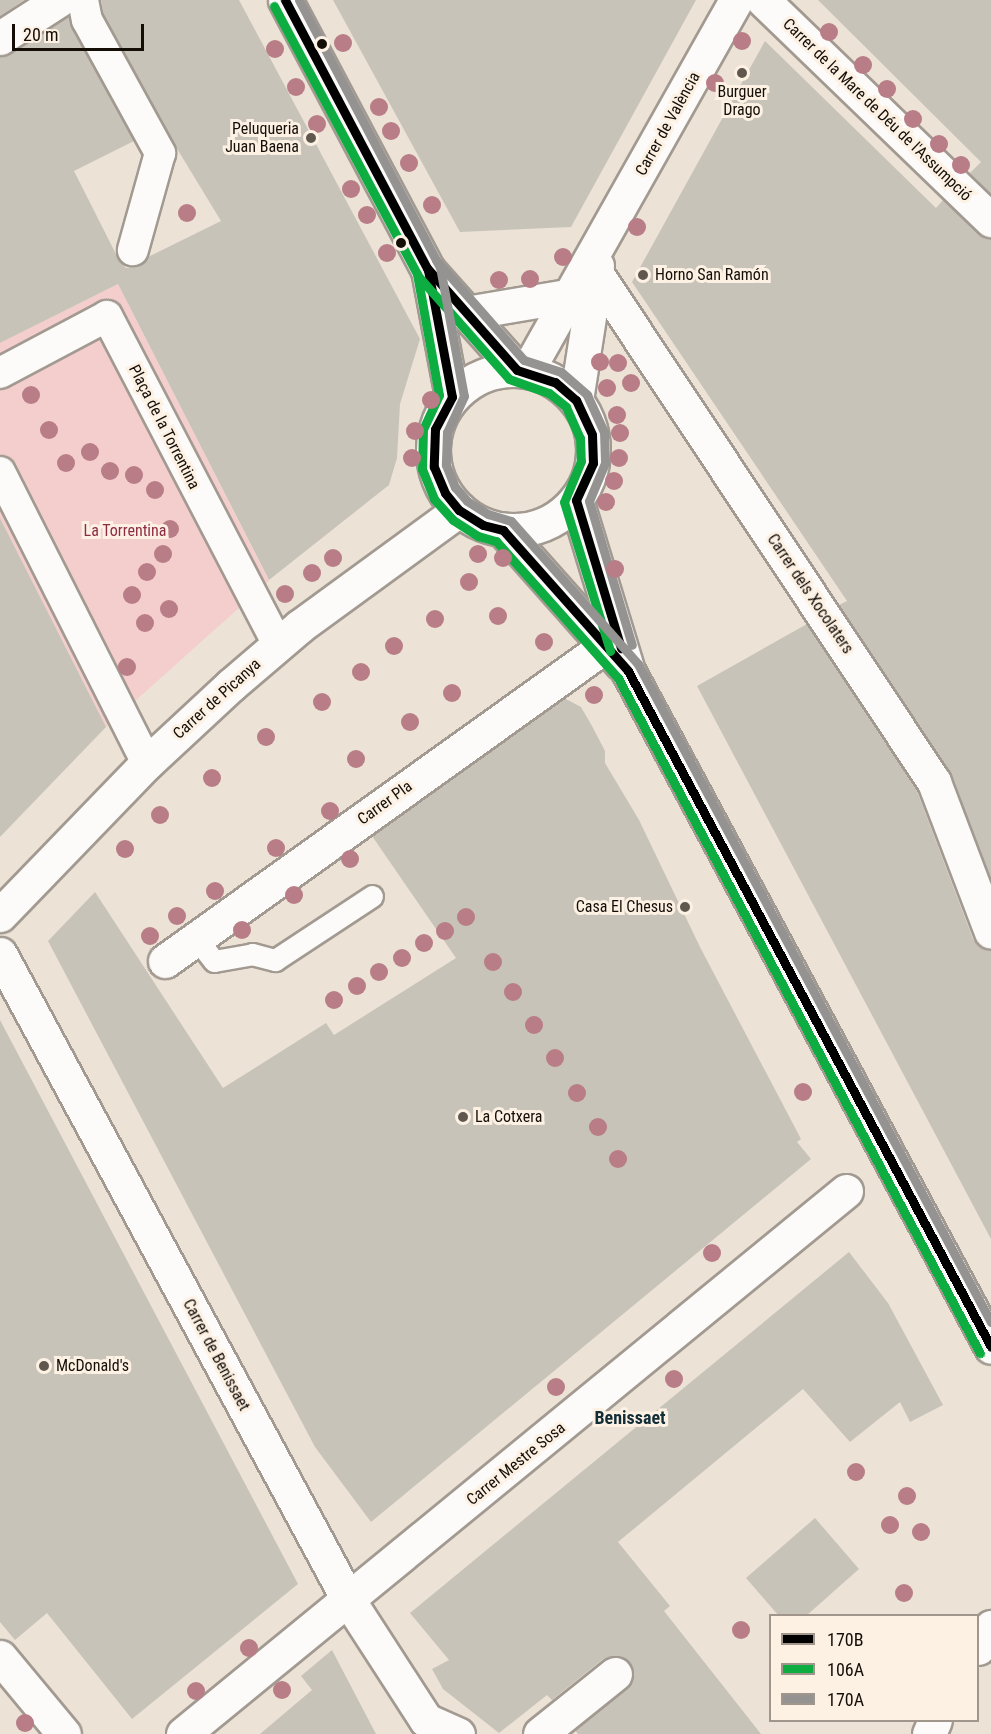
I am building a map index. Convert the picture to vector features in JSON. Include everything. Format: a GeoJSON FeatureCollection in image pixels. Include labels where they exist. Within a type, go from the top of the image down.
{"type":"FeatureCollection","features":[{"type":"Feature","properties":{"kind":"street"},"geometry":{"type":"LineString","coordinates":[[285,0],[428,270],[522,370],[555,382],[576,400],[592,435],[593,463],[576,500],[557,517],[531,528],[503,530],[483,525],[459,510],[445,493],[434,467],[435,429],[452,397],[488,374],[522,370]]}},
{"type":"Feature","properties":{"kind":"street","name":"Carrer de València"},"geometry":{"type":"LineString","coordinates":[[522,370],[572,295],[598,261],[736,0]]}},
{"type":"Feature","properties":{"kind":"street","name":"Carrer de la Mare de Déu de l'Assumpció"},"geometry":{"type":"LineString","coordinates":[[763,0],[991,220]]}},
{"type":"Feature","properties":{"kind":"street"},"geometry":{"type":"LineString","coordinates":[[0,38],[63,1],[87,20],[160,153],[133,250]]}},
{"type":"Feature","properties":{"kind":"street","name":"Carrer de València"},"geometry":{"type":"LineString","coordinates":[[576,400],[598,261]]}},
{"type":"Feature","properties":{"kind":"street","name":"Carrer dels Xocolaters"},"geometry":{"type":"LineString","coordinates":[[598,261],[934,782],[991,932]]}},
{"type":"Feature","properties":{"kind":"street"},"geometry":{"type":"LineString","coordinates":[[428,270],[452,397]]}},
{"type":"Feature","properties":{"kind":"street"},"geometry":{"type":"LineString","coordinates":[[466,313],[572,295]]}},
{"type":"Feature","properties":{"kind":"street","name":"Plaça de la Torrentina"},"geometry":{"type":"LineString","coordinates":[[0,373],[107,316],[278,645]]}},
{"type":"Feature","properties":{"kind":"street"},"geometry":{"type":"LineString","coordinates":[[0,472],[147,763]]}},
{"type":"Feature","properties":{"kind":"street"},"geometry":{"type":"LineString","coordinates":[[576,500],[628,671],[991,1347]]}},
{"type":"Feature","properties":{"kind":"street","name":"Carrer de Picanya"},"geometry":{"type":"LineString","coordinates":[[0,915],[147,763],[278,645],[459,510]]}},
{"type":"Feature","properties":{"kind":"street"},"geometry":{"type":"LineString","coordinates":[[503,530],[628,671]]}},
{"type":"Feature","properties":{"kind":"street","name":"Carrer Pla"},"geometry":{"type":"LineString","coordinates":[[165,961],[605,646]]}},
{"type":"Feature","properties":{"kind":"street","name":"Carrer de Benissaet"},"geometry":{"type":"LineString","coordinates":[[0,954],[349,1601],[426,1720],[458,1734]]}},
{"type":"Feature","properties":{"kind":"street","name":"Carrer Mestre Sosa"},"geometry":{"type":"LineString","coordinates":[[183,1734],[349,1601],[846,1191]]}},
{"type":"Feature","properties":{"kind":"street"},"geometry":{"type":"LineString","coordinates":[[979,1646],[991,1627]]}},
{"type":"Feature","properties":{"kind":"street"},"geometry":{"type":"LineString","coordinates":[[0,1657],[64,1734]]}},
{"type":"Feature","properties":{"kind":"street"},"geometry":{"type":"LineString","coordinates":[[540,1734],[615,1674]]}},
{"type":"Feature","properties":{"kind":"lane"},"geometry":{"type":"LineString","coordinates":[[196,938],[214,962],[252,954],[275,960],[372,896]]}},
{"type":"Feature","properties":{"kind":"green space","name":"La Torrentina"},"geometry":{"type":"Polygon","coordinates":[[[118,284],[269,581],[106,727],[0,518],[0,343],[118,284]]]}},
{"type":"Feature","properties":{"kind":"building"},"geometry":{"type":"Polygon","coordinates":[[[0,0],[24,0],[0,16],[0,0]]]}},
{"type":"Feature","properties":{"kind":"building"},"geometry":{"type":"Polygon","coordinates":[[[101,0],[239,0],[420,339],[400,404],[397,458],[389,485],[269,580],[118,284],[0,343],[0,57],[69,16],[134,141],[74,171],[120,262],[126,268],[138,266],[148,257],[221,221],[176,147],[103,14],[101,0]]]}},
{"type":"Feature","properties":{"kind":"building"},"geometry":{"type":"Polygon","coordinates":[[[333,0],[696,0],[571,227],[460,232],[333,0]]]}},
{"type":"Feature","properties":{"kind":"building"},"geometry":{"type":"Polygon","coordinates":[[[818,0],[991,0],[991,194],[970,173],[981,162],[818,0]]]}},
{"type":"Feature","properties":{"kind":"building"},"geometry":{"type":"Polygon","coordinates":[[[765,41],[936,208],[943,200],[978,233],[991,238],[991,879],[950,772],[839,605],[847,601],[632,282],[765,41]]]}},
{"type":"Feature","properties":{"kind":"building"},"geometry":{"type":"Polygon","coordinates":[[[0,518],[106,727],[0,837],[0,518]]]}},
{"type":"Feature","properties":{"kind":"building"},"geometry":{"type":"Polygon","coordinates":[[[807,624],[917,791],[973,939],[980,947],[991,950],[991,1239],[697,686],[807,624]]]}},
{"type":"Feature","properties":{"kind":"building"},"geometry":{"type":"Polygon","coordinates":[[[564,698],[581,707],[592,726],[605,751],[605,763],[639,820],[700,947],[801,1139],[797,1142],[811,1159],[371,1522],[315,1447],[48,941],[95,892],[223,1088],[326,1023],[334,1035],[456,958],[372,836],[564,698]]]}},
{"type":"Feature","properties":{"kind":"building"},"geometry":{"type":"Polygon","coordinates":[[[0,1020],[298,1584],[132,1719],[47,1613],[15,1640],[0,1622],[0,1020]]]}},
{"type":"Feature","properties":{"kind":"building"},"geometry":{"type":"Polygon","coordinates":[[[849,1252],[888,1303],[943,1405],[910,1422],[900,1402],[850,1442],[803,1389],[618,1542],[670,1606],[664,1611],[761,1734],[578,1734],[575,1730],[632,1681],[633,1671],[621,1656],[603,1659],[552,1700],[547,1695],[499,1733],[443,1689],[432,1669],[449,1660],[410,1613],[849,1252]]]}},
{"type":"Feature","properties":{"kind":"building"},"geometry":{"type":"Polygon","coordinates":[[[815,1518],[859,1569],[808,1614],[777,1614],[746,1578],[815,1518]]]}},
{"type":"Feature","properties":{"kind":"building"},"geometry":{"type":"Polygon","coordinates":[[[332,1650],[376,1734],[260,1734],[312,1690],[301,1676],[332,1650]]]}},
{"type":"Feature","properties":{"kind":"transit line","name":"170B"},"geometry":{"type":"LineString","coordinates":[[285,0],[428,270],[452,397],[435,429],[434,467],[445,493],[459,510],[483,525],[503,530],[628,671],[991,1347]]}},
{"type":"Feature","properties":{"kind":"transit line","name":"170A"},"geometry":{"type":"LineString","coordinates":[[299,0],[440,267],[464,396],[447,432],[446,465],[455,487],[467,501],[488,514],[511,521],[638,664],[991,1322]]}},
{"type":"Feature","properties":{"kind":"transit line","name":"106A"},"geometry":{"type":"LineString","coordinates":[[274,6],[417,274],[439,395],[423,429],[422,469],[434,499],[453,520],[478,536],[496,541],[618,678],[980,1353]]}},
{"type":"Feature","properties":{"kind":"transit line","name":"170A"},"geometry":{"type":"LineString","coordinates":[[436,260],[524,360],[561,372],[587,395],[604,432],[605,463],[589,501],[632,645]]}},
{"type":"Feature","properties":{"kind":"transit line","name":"170B"},"geometry":{"type":"LineString","coordinates":[[427,268],[517,370],[555,382],[576,400],[592,435],[593,463],[576,500],[621,648]]}},
{"type":"Feature","properties":{"kind":"transit line","name":"106A"},"geometry":{"type":"LineString","coordinates":[[418,276],[509,379],[549,393],[566,407],[580,438],[581,461],[564,502],[610,651]]}},
{"type":"Feature","properties":{"kind":"place","name":"Burguer Drago"},"geometry":{"type":"Point","coordinates":[742,73]}},
{"type":"Feature","properties":{"kind":"place","name":"Peluqueria Juan Baena"},"geometry":{"type":"Point","coordinates":[311,138]}},
{"type":"Feature","properties":{"kind":"place","name":"Horno San Ramón"},"geometry":{"type":"Point","coordinates":[643,275]}},
{"type":"Feature","properties":{"kind":"place","name":"Casa El Chesus"},"geometry":{"type":"Point","coordinates":[685,907]}},
{"type":"Feature","properties":{"kind":"place","name":"La Cotxera"},"geometry":{"type":"Point","coordinates":[463,1117]}},
{"type":"Feature","properties":{"kind":"place","name":"McDonald's"},"geometry":{"type":"Point","coordinates":[44,1366]}},
{"type":"Feature","properties":{"kind":"district","name":"Benissaet"},"geometry":{"type":"Point","coordinates":[630,1418]}}]}
